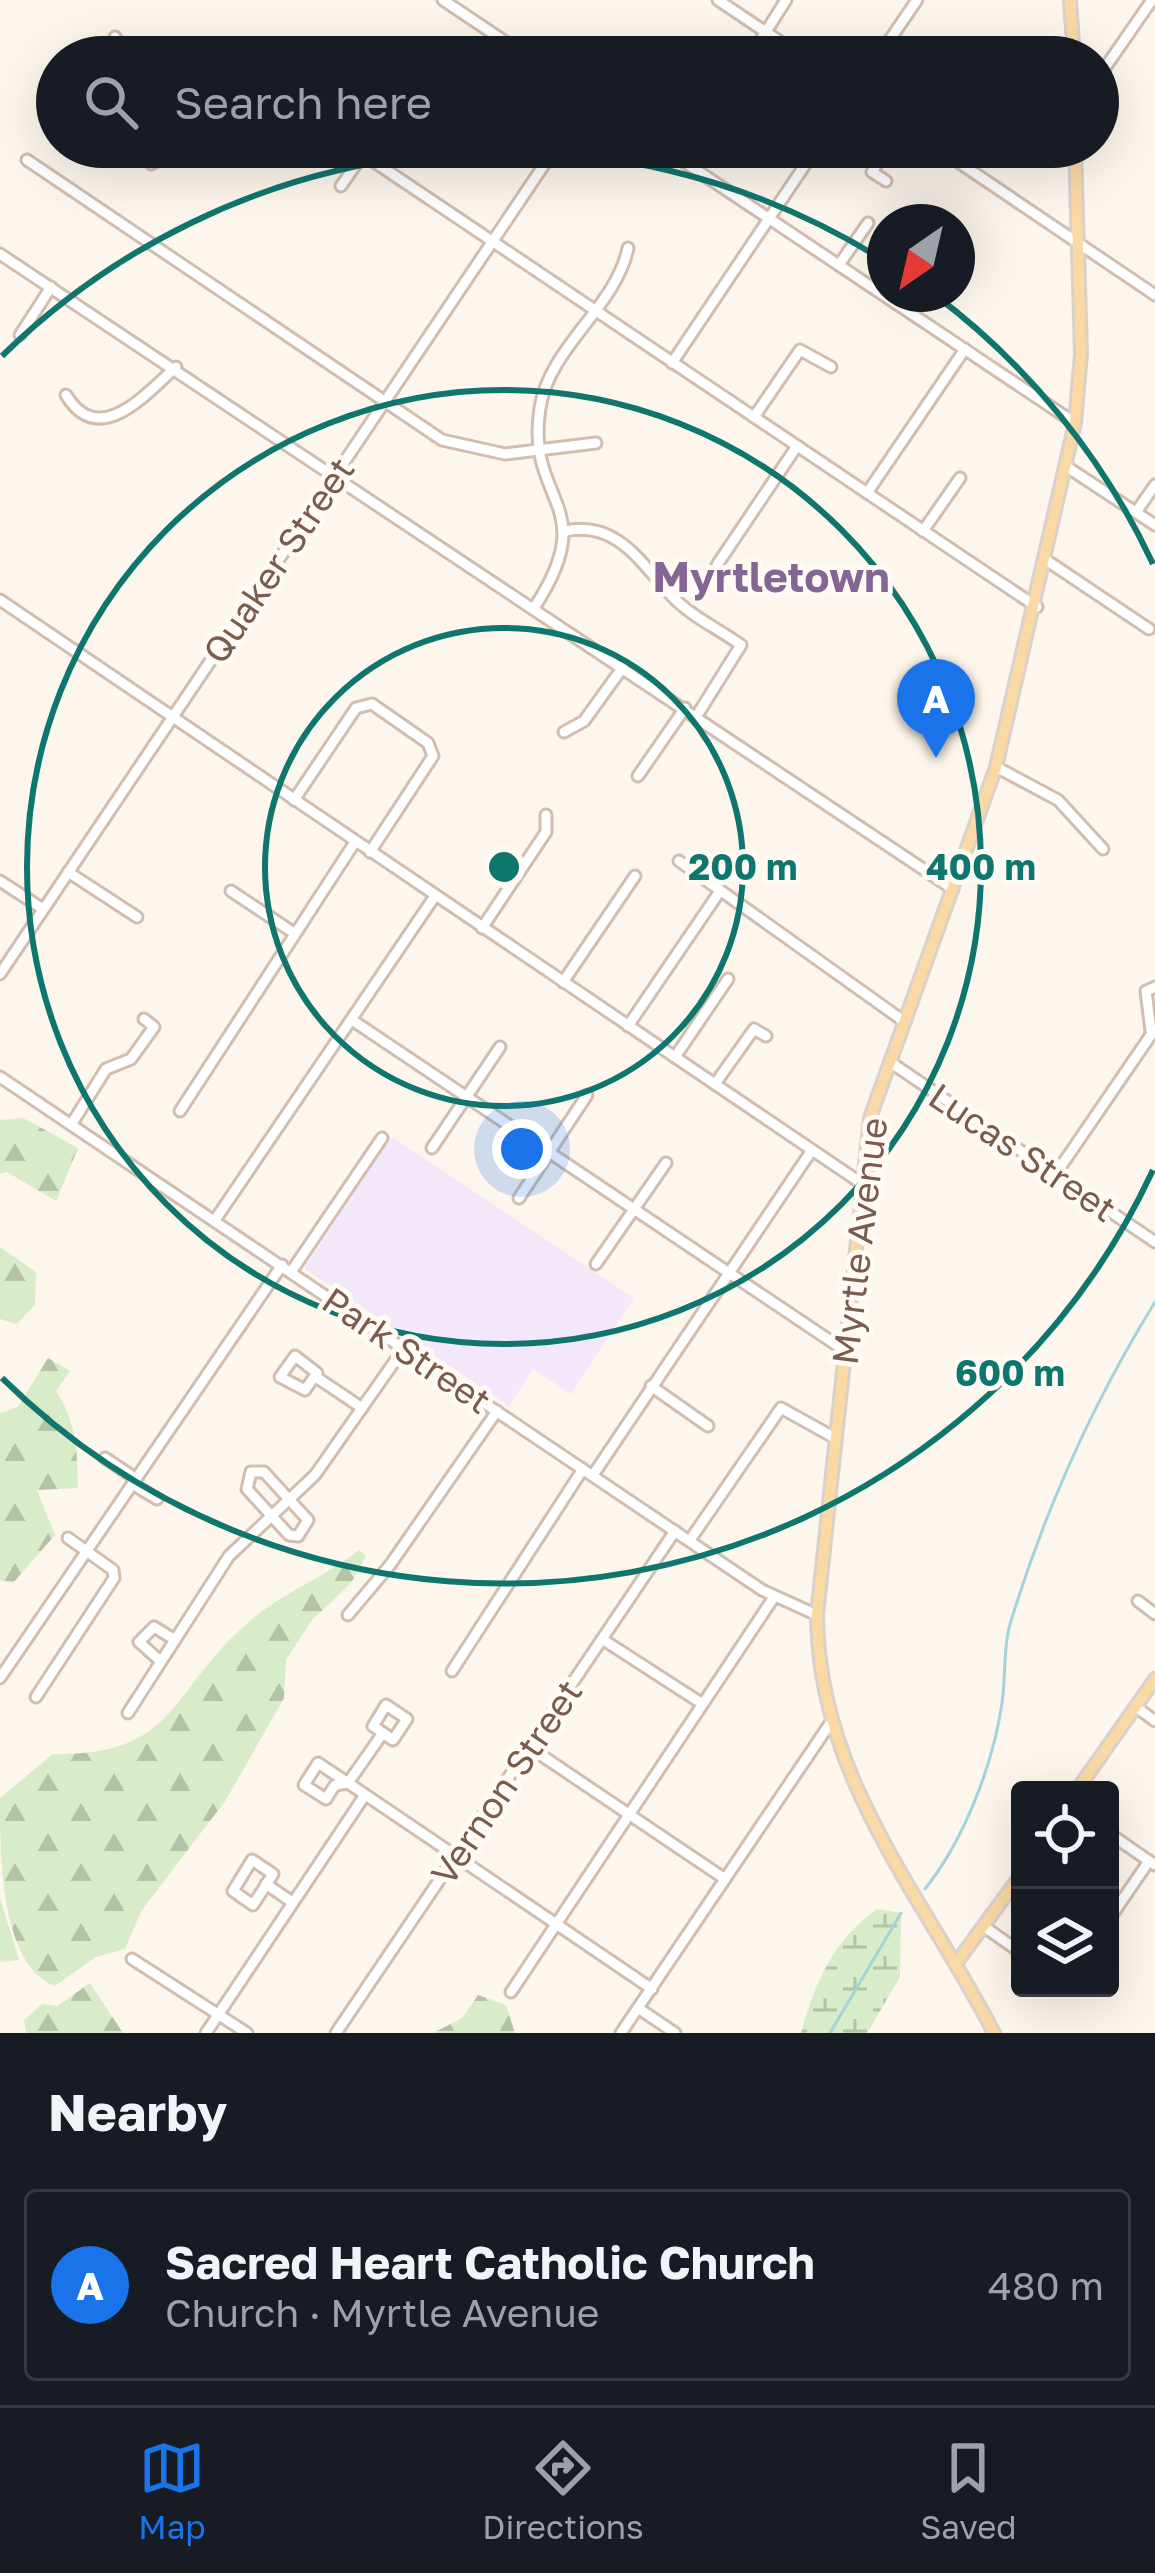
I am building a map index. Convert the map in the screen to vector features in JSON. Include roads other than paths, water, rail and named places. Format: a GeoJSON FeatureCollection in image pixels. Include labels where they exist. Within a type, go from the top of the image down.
{"type":"FeatureCollection","features":[{"type":"Feature","properties":{"kind":"main road"},"geometry":{"type":"LineString","coordinates":[[1070,0],[1073,36]]}},
{"type":"Feature","properties":{"kind":"main road","name":"Myrtle Avenue"},"geometry":{"type":"LineString","coordinates":[[994,2033],[875,1829],[830,1725],[818,1663],[817,1615],[870,1118],[996,767],[1037,607],[1076,423],[1081,354],[1075,168]]}},
{"type":"Feature","properties":{"kind":"main road"},"geometry":{"type":"LineString","coordinates":[[1083,1781],[1155,1678]]}},
{"type":"Feature","properties":{"kind":"main road"},"geometry":{"type":"LineString","coordinates":[[957,1963],[1012,1889]]}},
{"type":"Feature","properties":{"kind":"street"},"geometry":{"type":"LineString","coordinates":[[443,0],[497,36]]}},
{"type":"Feature","properties":{"kind":"street"},"geometry":{"type":"LineString","coordinates":[[718,0],[771,36]]}},
{"type":"Feature","properties":{"kind":"street"},"geometry":{"type":"LineString","coordinates":[[763,36],[786,0]]}},
{"type":"Feature","properties":{"kind":"street"},"geometry":{"type":"LineString","coordinates":[[892,36],[917,0]]}},
{"type":"Feature","properties":{"kind":"street"},"geometry":{"type":"LineString","coordinates":[[1119,48],[1152,0]]}},
{"type":"Feature","properties":{"kind":"street"},"geometry":{"type":"LineString","coordinates":[[27,160],[36,166]]}},
{"type":"Feature","properties":{"kind":"street"},"geometry":{"type":"LineString","coordinates":[[39,168],[453,444],[496,454],[596,442]]}},
{"type":"Feature","properties":{"kind":"street"},"geometry":{"type":"LineString","coordinates":[[341,186],[350,168]]}},
{"type":"Feature","properties":{"kind":"street"},"geometry":{"type":"LineString","coordinates":[[384,168],[1037,607]]}},
{"type":"Feature","properties":{"kind":"street","name":"Quaker Street"},"geometry":{"type":"LineString","coordinates":[[0,974],[542,168]]}},
{"type":"Feature","properties":{"kind":"street"},"geometry":{"type":"LineString","coordinates":[[694,168],[867,282]]}},
{"type":"Feature","properties":{"kind":"street"},"geometry":{"type":"LineString","coordinates":[[672,363],[803,168]]}},
{"type":"Feature","properties":{"kind":"street"},"geometry":{"type":"LineString","coordinates":[[874,168],[872,172],[886,181]]}},
{"type":"Feature","properties":{"kind":"street"},"geometry":{"type":"LineString","coordinates":[[967,168],[1155,295]]}},
{"type":"Feature","properties":{"kind":"street"},"geometry":{"type":"LineString","coordinates":[[839,266],[867,224]]}},
{"type":"Feature","properties":{"kind":"street"},"geometry":{"type":"LineString","coordinates":[[534,608],[559,568],[566,531],[539,451],[539,413],[548,380],[628,248]]}},
{"type":"Feature","properties":{"kind":"street"},"geometry":{"type":"LineString","coordinates":[[0,254],[952,889]]}},
{"type":"Feature","properties":{"kind":"street"},"geometry":{"type":"LineString","coordinates":[[20,334],[51,287]]}},
{"type":"Feature","properties":{"kind":"street"},"geometry":{"type":"LineString","coordinates":[[914,312],[1076,423]]}},
{"type":"Feature","properties":{"kind":"street"},"geometry":{"type":"LineString","coordinates":[[754,417],[800,350],[830,367]]}},
{"type":"Feature","properties":{"kind":"street"},"geometry":{"type":"LineString","coordinates":[[867,493],[965,350]]}},
{"type":"Feature","properties":{"kind":"street"},"geometry":{"type":"LineString","coordinates":[[66,394],[81,412],[108,419],[126,412],[176,368]]}},
{"type":"Feature","properties":{"kind":"street"},"geometry":{"type":"LineString","coordinates":[[717,565],[797,446]]}},
{"type":"Feature","properties":{"kind":"street"},"geometry":{"type":"LineString","coordinates":[[1067,467],[1155,525]]}},
{"type":"Feature","properties":{"kind":"street"},"geometry":{"type":"LineString","coordinates":[[923,531],[960,478]]}},
{"type":"Feature","properties":{"kind":"street"},"geometry":{"type":"LineString","coordinates":[[1136,512],[1155,485]]}},
{"type":"Feature","properties":{"kind":"street"},"geometry":{"type":"LineString","coordinates":[[566,531],[590,530],[625,545],[678,602],[742,647],[696,716]]}},
{"type":"Feature","properties":{"kind":"street"},"geometry":{"type":"LineString","coordinates":[[1046,560],[1149,629]]}},
{"type":"Feature","properties":{"kind":"street"},"geometry":{"type":"LineString","coordinates":[[0,600],[861,1184]]}},
{"type":"Feature","properties":{"kind":"street"},"geometry":{"type":"LineString","coordinates":[[564,732],[584,722],[623,667]]}},
{"type":"Feature","properties":{"kind":"street"},"geometry":{"type":"LineString","coordinates":[[294,800],[356,708],[372,704],[428,743],[433,756],[370,852]]}},
{"type":"Feature","properties":{"kind":"street"},"geometry":{"type":"LineString","coordinates":[[638,776],[685,708]]}},
{"type":"Feature","properties":{"kind":"street"},"geometry":{"type":"LineString","coordinates":[[996,767],[1058,800],[1103,849]]}},
{"type":"Feature","properties":{"kind":"street"},"geometry":{"type":"LineString","coordinates":[[482,928],[546,832],[546,815]]}},
{"type":"Feature","properties":{"kind":"street"},"geometry":{"type":"LineString","coordinates":[[180,1111],[355,842]]}},
{"type":"Feature","properties":{"kind":"street"},"geometry":{"type":"LineString","coordinates":[[679,862],[905,1022]]}},
{"type":"Feature","properties":{"kind":"street"},"geometry":{"type":"LineString","coordinates":[[68,872],[136,917]]}},
{"type":"Feature","properties":{"kind":"street"},"geometry":{"type":"LineString","coordinates":[[563,982],[635,876]]}},
{"type":"Feature","properties":{"kind":"street"},"geometry":{"type":"LineString","coordinates":[[0,881],[43,909]]}},
{"type":"Feature","properties":{"kind":"street"},"geometry":{"type":"LineString","coordinates":[[232,891],[294,933]]}},
{"type":"Feature","properties":{"kind":"street"},"geometry":{"type":"LineString","coordinates":[[628,1026],[720,891]]}},
{"type":"Feature","properties":{"kind":"street"},"geometry":{"type":"LineString","coordinates":[[214,1220],[435,896]]}},
{"type":"Feature","properties":{"kind":"street"},"geometry":{"type":"LineString","coordinates":[[675,1057],[728,979]]}},
{"type":"Feature","properties":{"kind":"street"},"geometry":{"type":"LineString","coordinates":[[1055,1175],[1153,1030],[1146,991],[1155,987]]}},
{"type":"Feature","properties":{"kind":"street"},"geometry":{"type":"LineString","coordinates":[[71,1124],[106,1069],[131,1059],[145,1041],[154,1028],[144,1019]]}},
{"type":"Feature","properties":{"kind":"street"},"geometry":{"type":"LineString","coordinates":[[352,1020],[844,1350]]}},
{"type":"Feature","properties":{"kind":"street"},"geometry":{"type":"LineString","coordinates":[[715,1084],[754,1029],[766,1036]]}},
{"type":"Feature","properties":{"kind":"street"},"geometry":{"type":"LineString","coordinates":[[432,1148],[500,1047]]}},
{"type":"Feature","properties":{"kind":"street","name":"Lucas Street"},"geometry":{"type":"LineString","coordinates":[[890,1062],[1155,1242]]}},
{"type":"Feature","properties":{"kind":"street","name":"Park Street"},"geometry":{"type":"LineString","coordinates":[[0,1077],[774,1597],[817,1615]]}},
{"type":"Feature","properties":{"kind":"street"},"geometry":{"type":"LineString","coordinates":[[519,1198],[587,1095]]}},
{"type":"Feature","properties":{"kind":"street"},"geometry":{"type":"LineString","coordinates":[[0,1678],[133,1480],[382,1138]]}},
{"type":"Feature","properties":{"kind":"street"},"geometry":{"type":"LineString","coordinates":[[452,1671],[812,1150]]}},
{"type":"Feature","properties":{"kind":"street"},"geometry":{"type":"LineString","coordinates":[[596,1264],[666,1162]]}},
{"type":"Feature","properties":{"kind":"street"},"geometry":{"type":"LineString","coordinates":[[128,1713],[158,1659],[234,1550],[315,1474],[404,1348]]}},
{"type":"Feature","properties":{"kind":"street"},"geometry":{"type":"LineString","coordinates":[[316,1377],[362,1408]]}},
{"type":"Feature","properties":{"kind":"street"},"geometry":{"type":"LineString","coordinates":[[651,1387],[708,1426]]}},
{"type":"Feature","properties":{"kind":"street"},"geometry":{"type":"LineString","coordinates":[[690,1540],[775,1413],[787,1409],[835,1438]]}},
{"type":"Feature","properties":{"kind":"street"},"geometry":{"type":"LineString","coordinates":[[348,1615],[390,1565],[497,1411]]}},
{"type":"Feature","properties":{"kind":"street"},"geometry":{"type":"LineString","coordinates":[[105,1458],[157,1499]]}},
{"type":"Feature","properties":{"kind":"street"},"geometry":{"type":"LineString","coordinates":[[251,1472],[264,1472],[308,1520],[298,1536],[289,1535],[270,1516],[247,1489],[251,1472]]}},
{"type":"Feature","properties":{"kind":"street","name":"Vernon Street"},"geometry":{"type":"LineString","coordinates":[[336,2033],[675,1531]]}},
{"type":"Feature","properties":{"kind":"street"},"geometry":{"type":"LineString","coordinates":[[36,1697],[114,1578],[113,1570],[68,1538]]}},
{"type":"Feature","properties":{"kind":"street"},"geometry":{"type":"LineString","coordinates":[[511,1992],[774,1597]]}},
{"type":"Feature","properties":{"kind":"street"},"geometry":{"type":"LineString","coordinates":[[1138,1601],[1155,1614]]}},
{"type":"Feature","properties":{"kind":"street"},"geometry":{"type":"LineString","coordinates":[[158,1659],[139,1642],[154,1628],[172,1638]]}},
{"type":"Feature","properties":{"kind":"street"},"geometry":{"type":"LineString","coordinates":[[602,1639],[701,1703]]}},
{"type":"Feature","properties":{"kind":"street"},"geometry":{"type":"LineString","coordinates":[[1136,1707],[1155,1720]]}},
{"type":"Feature","properties":{"kind":"street"},"geometry":{"type":"LineString","coordinates":[[622,2033],[830,1725]]}},
{"type":"Feature","properties":{"kind":"street"},"geometry":{"type":"LineString","coordinates":[[383,1733],[348,1783],[335,1785],[326,1799],[304,1785],[318,1763],[348,1783],[455,1857],[652,1989]]}},
{"type":"Feature","properties":{"kind":"street"},"geometry":{"type":"LineString","coordinates":[[529,1748],[725,1879]]}},
{"type":"Feature","properties":{"kind":"street"},"geometry":{"type":"LineString","coordinates":[[206,2033],[365,1795]]}},
{"type":"Feature","properties":{"kind":"street"},"geometry":{"type":"LineString","coordinates":[[1119,1840],[1152,1863],[1119,1906]]}},
{"type":"Feature","properties":{"kind":"street"},"geometry":{"type":"LineString","coordinates":[[253,1861],[273,1874],[266,1884],[253,1905],[232,1891],[253,1861]]}},
{"type":"Feature","properties":{"kind":"street"},"geometry":{"type":"LineString","coordinates":[[266,1884],[292,1902]]}},
{"type":"Feature","properties":{"kind":"street"},"geometry":{"type":"LineString","coordinates":[[986,1928],[1011,1946]]}},
{"type":"Feature","properties":{"kind":"street"},"geometry":{"type":"LineString","coordinates":[[132,1959],[247,2033]]}},
{"type":"Feature","properties":{"kind":"street"},"geometry":{"type":"LineString","coordinates":[[638,2008],[675,2033]]}},
{"type":"Feature","properties":{"kind":"waterway"},"geometry":{"type":"LineString","coordinates":[[925,1889],[952,1848],[984,1776],[1002,1703],[1008,1631],[1039,1538],[1092,1417],[1155,1302]]}},
{"type":"Feature","properties":{"kind":"waterway"},"geometry":{"type":"LineString","coordinates":[[830,2033],[901,1913]]}},
{"type":"Feature","properties":{"kind":"place","name":"Sacred Heart Catholic Church"},"geometry":{"type":"Point","coordinates":[936,758]}},
{"type":"Feature","properties":{"kind":"district","name":"Myrtletown"},"geometry":{"type":"Point","coordinates":[771,576]}}]}
